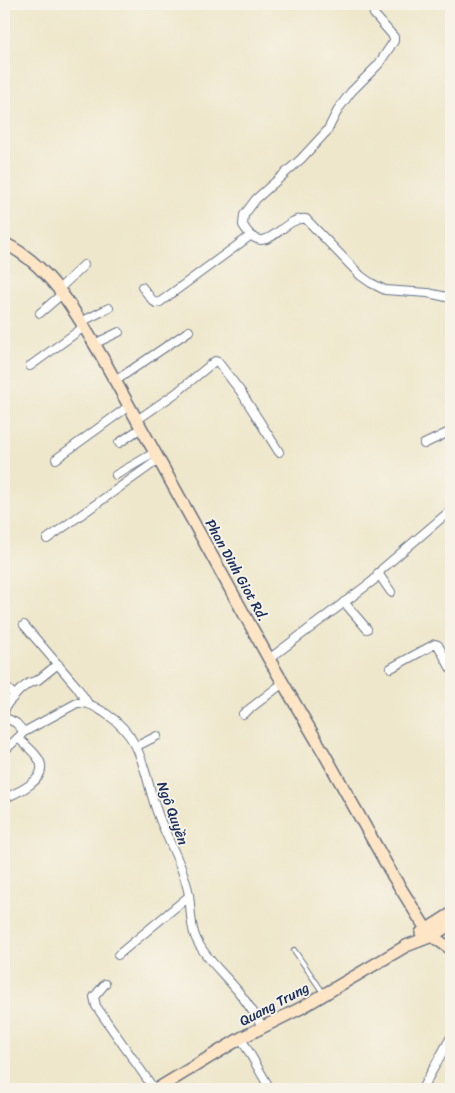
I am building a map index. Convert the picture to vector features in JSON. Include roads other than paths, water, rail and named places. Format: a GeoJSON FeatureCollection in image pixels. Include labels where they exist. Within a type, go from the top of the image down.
{"type":"FeatureCollection","features":[{"type":"Feature","properties":{"kind":"main road","name":"Phan Dinh Giot Rd."},"geometry":{"type":"LineString","coordinates":[[4,243],[29,258],[42,269],[60,291],[83,325],[269,659],[393,876],[429,932]]}},
{"type":"Feature","properties":{"kind":"main road"},"geometry":{"type":"LineString","coordinates":[[429,932],[451,914]]}},
{"type":"Feature","properties":{"kind":"main road"},"geometry":{"type":"LineString","coordinates":[[429,932],[451,924]]}},
{"type":"Feature","properties":{"kind":"main road"},"geometry":{"type":"LineString","coordinates":[[429,932],[451,949]]}},
{"type":"Feature","properties":{"kind":"main road","name":"Quang Trung"},"geometry":{"type":"LineString","coordinates":[[155,1089],[241,1038],[325,995],[429,932]]}},
{"type":"Feature","properties":{"kind":"street"},"geometry":{"type":"LineString","coordinates":[[380,4],[373,10],[374,14],[394,37],[394,41],[378,64],[351,92],[339,108],[327,131],[301,159],[256,199],[244,215],[243,225],[254,239],[265,239],[293,223],[306,219],[361,276],[371,283],[384,290],[428,293],[451,298]]}},
{"type":"Feature","properties":{"kind":"street"},"geometry":{"type":"LineString","coordinates":[[445,4],[451,10]]}},
{"type":"Feature","properties":{"kind":"street"},"geometry":{"type":"LineString","coordinates":[[142,287],[153,301],[156,303],[160,302],[250,236]]}},
{"type":"Feature","properties":{"kind":"street"},"geometry":{"type":"LineString","coordinates":[[40,313],[84,265]]}},
{"type":"Feature","properties":{"kind":"street"},"geometry":{"type":"LineString","coordinates":[[30,366],[83,325],[109,308]]}},
{"type":"Feature","properties":{"kind":"street"},"geometry":{"type":"LineString","coordinates":[[115,381],[189,331]]}},
{"type":"Feature","properties":{"kind":"street"},"geometry":{"type":"LineString","coordinates":[[94,344],[119,332]]}},
{"type":"Feature","properties":{"kind":"street"},"geometry":{"type":"LineString","coordinates":[[119,443],[215,361],[218,362],[241,392],[279,452]]}},
{"type":"Feature","properties":{"kind":"street"},"geometry":{"type":"LineString","coordinates":[[56,459],[129,406]]}},
{"type":"Feature","properties":{"kind":"street"},"geometry":{"type":"LineString","coordinates":[[424,444],[451,431]]}},
{"type":"Feature","properties":{"kind":"street"},"geometry":{"type":"LineString","coordinates":[[116,475],[156,456]]}},
{"type":"Feature","properties":{"kind":"street"},"geometry":{"type":"LineString","coordinates":[[48,539],[156,456]]}},
{"type":"Feature","properties":{"kind":"street"},"geometry":{"type":"LineString","coordinates":[[269,659],[374,580],[382,569],[451,510]]}},
{"type":"Feature","properties":{"kind":"street"},"geometry":{"type":"LineString","coordinates":[[378,574],[391,592]]}},
{"type":"Feature","properties":{"kind":"street"},"geometry":{"type":"LineString","coordinates":[[344,602],[366,629]]}},
{"type":"Feature","properties":{"kind":"street"},"geometry":{"type":"LineString","coordinates":[[4,751],[24,732],[77,703],[87,702],[77,687],[24,625]]}},
{"type":"Feature","properties":{"kind":"street"},"geometry":{"type":"LineString","coordinates":[[391,668],[434,644],[438,645],[451,669]]}},
{"type":"Feature","properties":{"kind":"street"},"geometry":{"type":"LineString","coordinates":[[4,712],[7,704],[15,695],[29,683],[38,680],[58,664]]}},
{"type":"Feature","properties":{"kind":"street"},"geometry":{"type":"LineString","coordinates":[[243,714],[283,683]]}},
{"type":"Feature","properties":{"kind":"street"},"geometry":{"type":"LineString","coordinates":[[4,686],[15,695]]}},
{"type":"Feature","properties":{"kind":"street","name":"Ngô Quyền"},"geometry":{"type":"LineString","coordinates":[[87,702],[113,718],[129,733],[137,746],[158,815],[182,871],[189,896],[192,926],[200,946],[239,992],[263,1027]]}},
{"type":"Feature","properties":{"kind":"street"},"geometry":{"type":"LineString","coordinates":[[4,717],[16,723],[24,732]]}},
{"type":"Feature","properties":{"kind":"street"},"geometry":{"type":"LineString","coordinates":[[137,746],[158,736]]}},
{"type":"Feature","properties":{"kind":"street"},"geometry":{"type":"LineString","coordinates":[[5,798],[27,789],[40,771],[41,765],[35,756],[18,738]]}},
{"type":"Feature","properties":{"kind":"street"},"geometry":{"type":"LineString","coordinates":[[118,955],[189,896]]}},
{"type":"Feature","properties":{"kind":"street"},"geometry":{"type":"LineString","coordinates":[[105,984],[94,998],[96,1006],[155,1089]]}},
{"type":"Feature","properties":{"kind":"street"},"geometry":{"type":"LineString","coordinates":[[422,1089],[451,1037]]}},
{"type":"Feature","properties":{"kind":"street"},"geometry":{"type":"LineString","coordinates":[[241,1038],[270,1089]]}},
{"type":"Feature","properties":{"kind":"lane"},"geometry":{"type":"LineString","coordinates":[[294,950],[325,995]]}}]}
